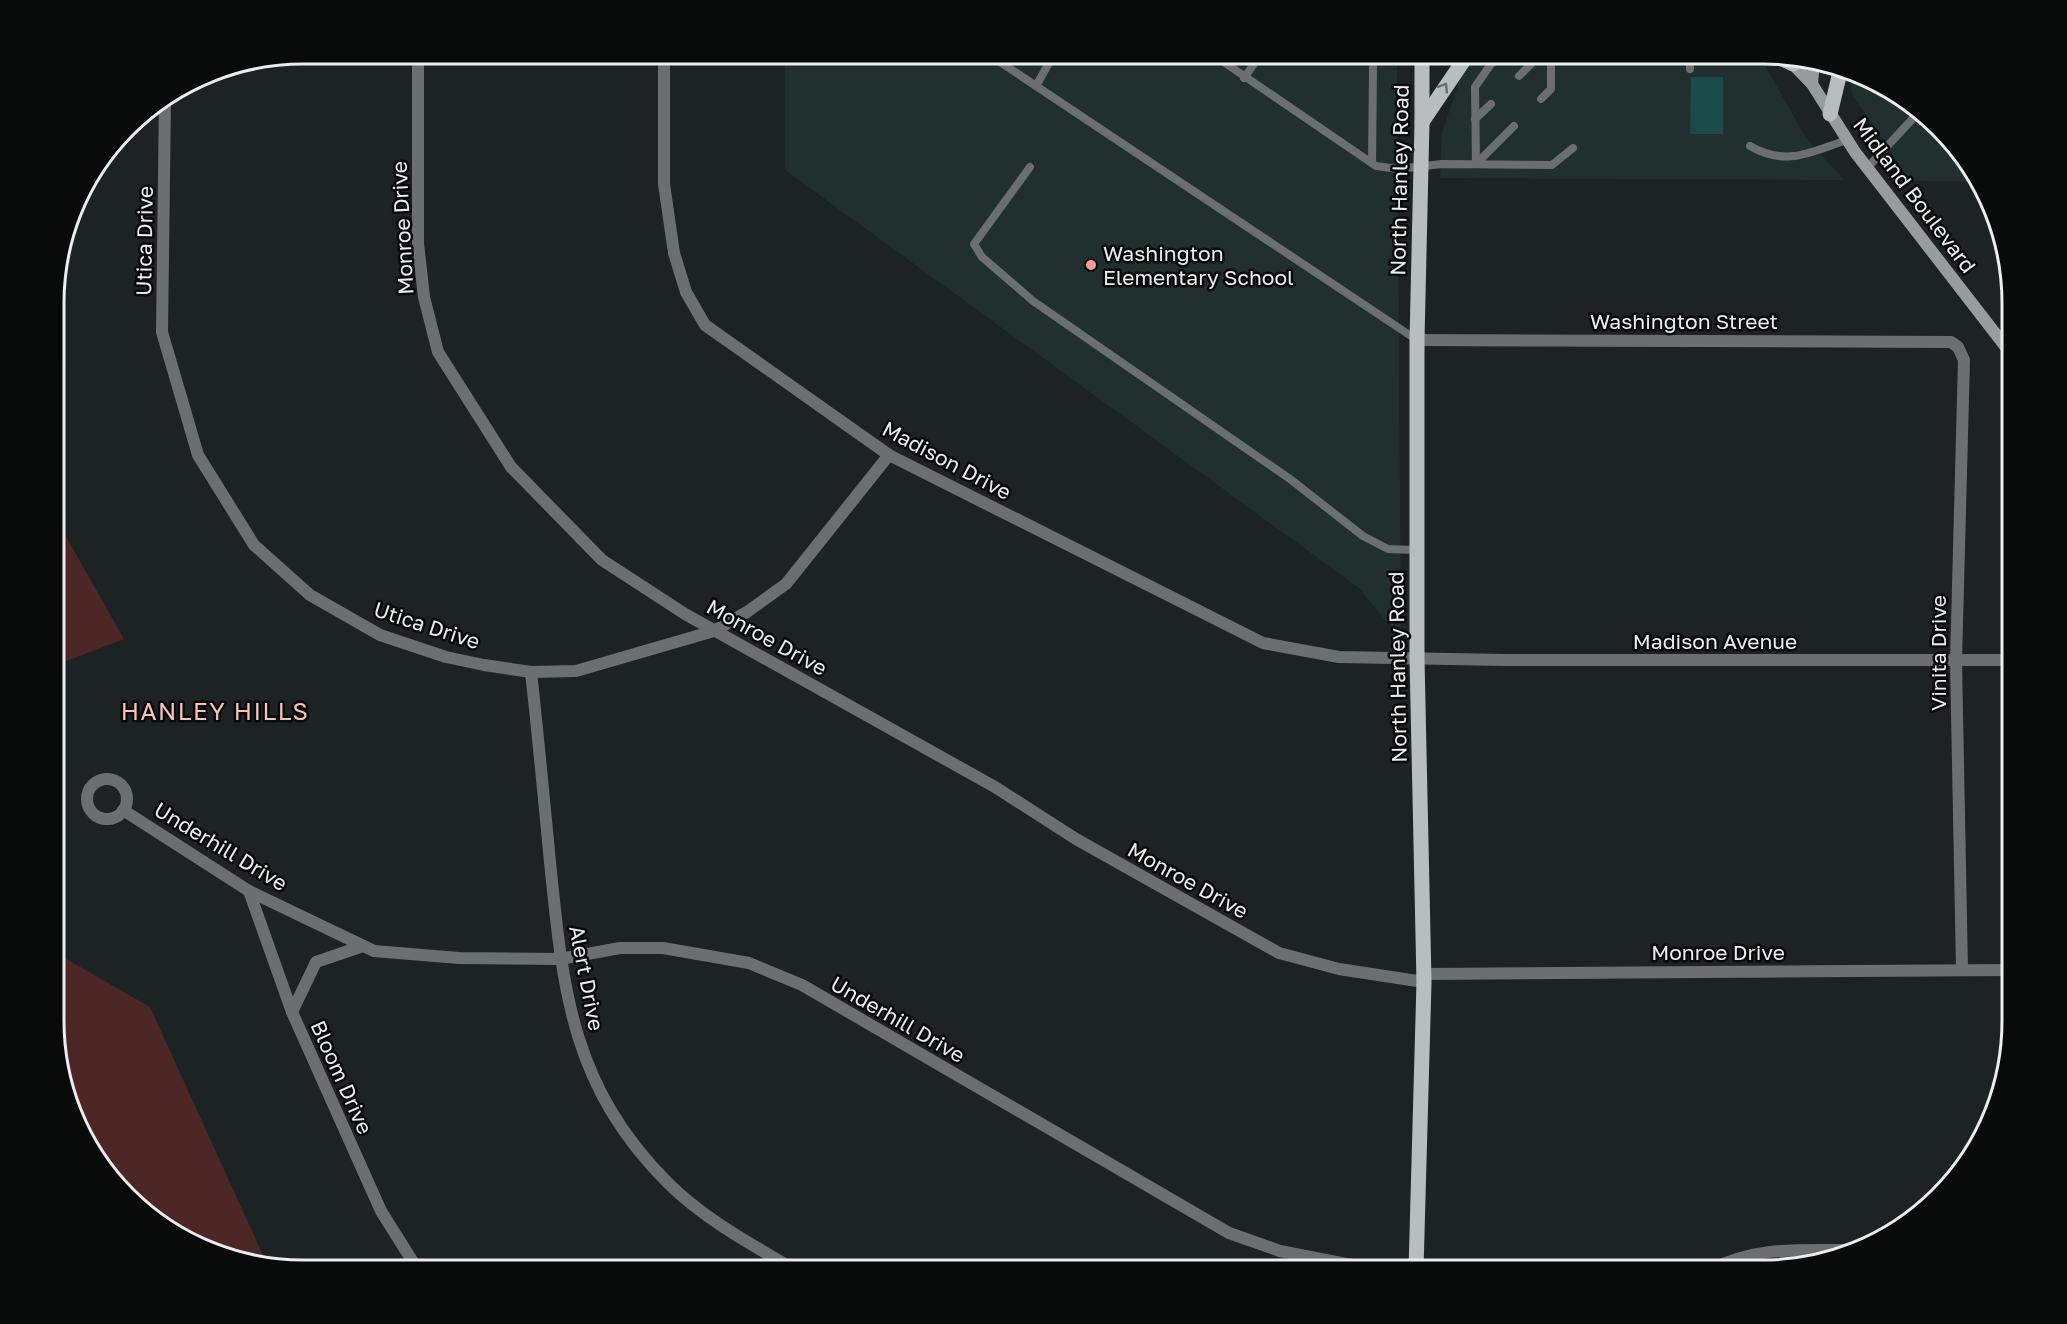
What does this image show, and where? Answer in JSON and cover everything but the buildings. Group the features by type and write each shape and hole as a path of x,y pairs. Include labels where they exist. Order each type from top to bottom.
{"main road":[{"name":"North Hanley Road","path":"1416,1260 1424,978 1416,658 1422,64"},
{"path":"1422,122 1461,64"},
{"name":"Midland Boulevard","path":"1796,67 1812,84 1867,168 2002,341"},
{"path":"1812,84 1813,70"},
{"path":"1830,114 1839,77"}],"street":[{"name":"Monroe Drive","path":"418,64 418,243 424,297 438,352 511,467 602,560 714,631 995,787 1076,839 1279,953 1339,969 1424,978 2002,970"},
{"name":"Madison Drive","path":"664,64 664,184 674,253 686,292 705,325 889,454 1263,643 1339,657 1416,658"},
{"name":"Utica Drive","path":"165,109 162,332 198,454 254,545 310,595 380,635 446,657 531,672 576,671 714,631 747,612 786,584 889,454"},
{"name":"Washington Street","path":"1418,340 1951,342"},
{"name":"Vinita Drive","path":"1951,342 1958,347 1964,360 1956,661 1962,969"},
{"name":"Madison Avenue","path":"1416,658 2002,660"},
{"name":"Alert Drive","path":"531,672 560,959 570,1016 589,1071 611,1112 644,1157 697,1209 779,1260"},
{"name":"Underhill Drive","path":"123,810 249,891 374,951 459,958 560,959 620,948 663,948 717,957 767,970 802,985 1229,1233 1280,1251 1326,1260"},
{"name":"Bloom Drive","path":"249,891 292,1012 381,1211 412,1260"},
{"path":"292,1012 316,962 363,946"},
{"path":"1731,1260 1752,1254 1826,1251"}],"lane":[{"path":"1003,64 1418,340"},
{"path":"1036,86 1048,64"},
{"path":"1225,64 1372,163 1394,169 1442,164 1552,165 1574,148"},
{"path":"1244,78 1254,64"},
{"path":"1476,164 1475,87 1491,64"},
{"path":"1519,76 1531,64"},
{"path":"1541,99 1551,89 1551,64"},
{"path":"1690,64 1690,69"},
{"path":"1372,67 1372,163"},
{"path":"1476,119 1491,104"},
{"path":"1867,168 1914,118"},
{"path":"1476,164 1514,126"},
{"path":"1750,146 1768,156 1798,157 1847,140"},
{"path":"1030,167 974,244 982,257 1033,301 1290,479 1363,537 1388,549 1417,550"}],"shaded area":[{"name":"Washington Elementary School","path":"785,64 1397,64 1401,635 1359,588 785,170"},
{"path":"1469,64 1764,64 1806,138 1844,180 1440,178 1442,132 1463,71"},
{"path":"1850,81 1869,89 1909,114 1943,146 1969,182 1910,181 1852,94"},
{"path":"64,533 124,639 64,662"},
{"path":"64,958 150,1007 263,1256 227,1247 198,1235 158,1210 114,1166 89,1126 77,1097 69,1067 64,1020"}],"place":[{"name":"Washington Elementary School","path":"1091,265"}],"district":[{"name":"HANLEY HILLS","path":"215,710"}]}
